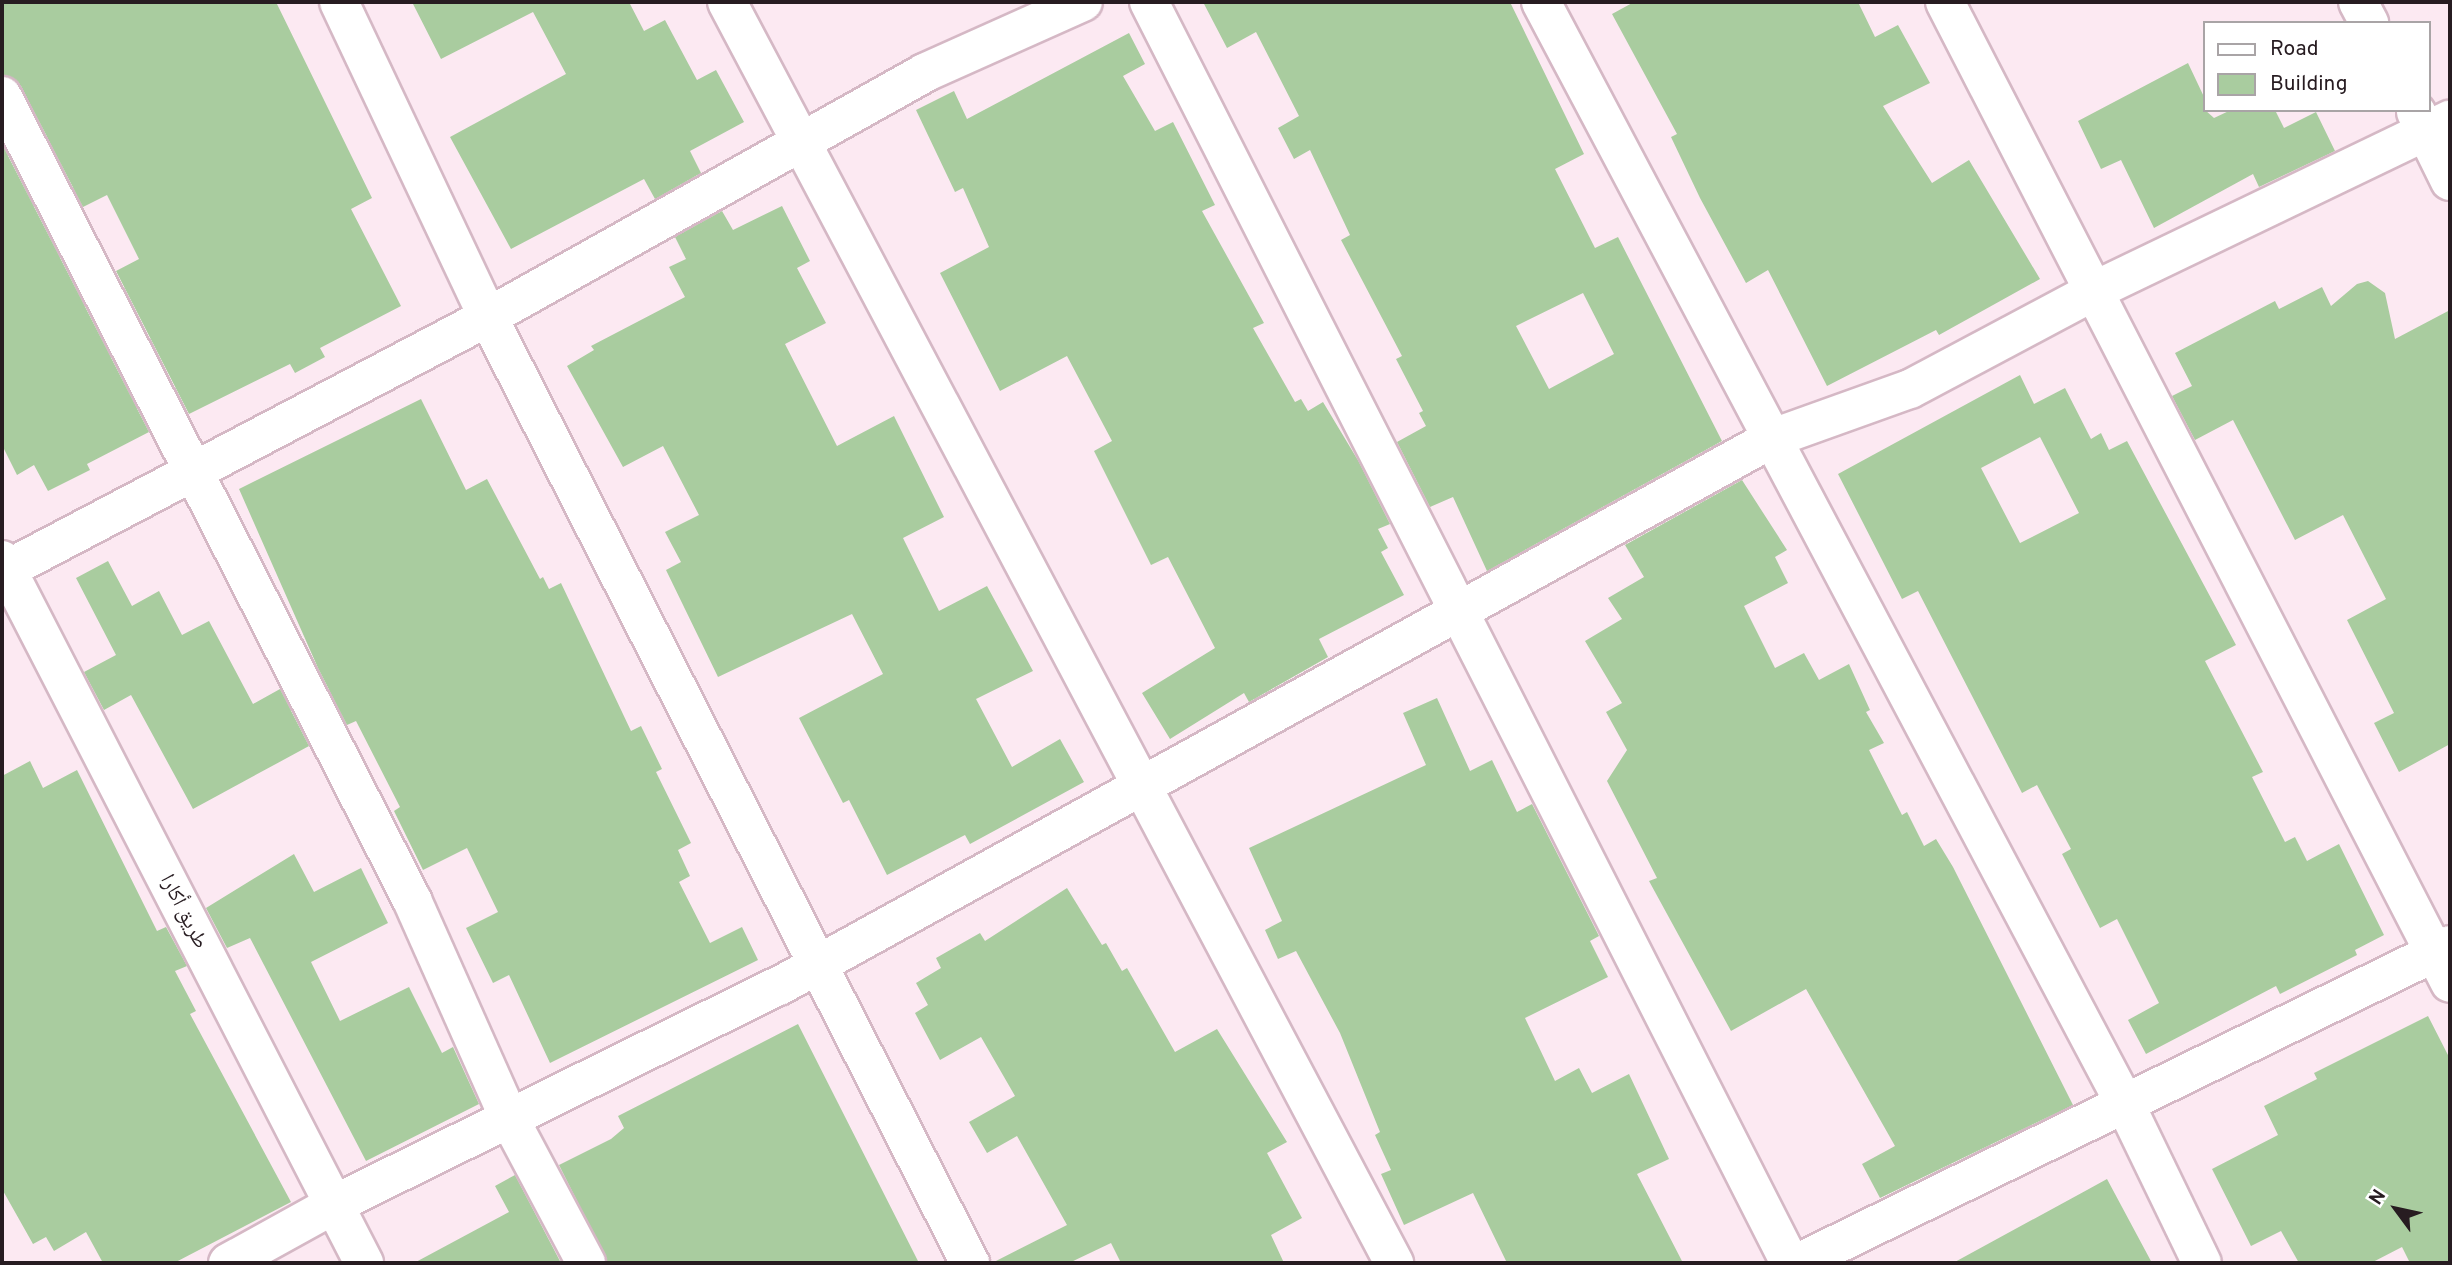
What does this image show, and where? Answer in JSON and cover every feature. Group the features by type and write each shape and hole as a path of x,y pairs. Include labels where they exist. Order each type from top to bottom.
{"street":[{"path":"339,2 488,317 971,1263"},
{"path":"727,2 797,141 1394,1263"},
{"path":"3,567 488,317 797,141 924,73 1083,2"},
{"path":"1149,2 1460,608 1790,1263"},
{"path":"1541,2 2126,1106 2203,1263"},
{"path":"1798,1263 2126,1106 2445,960 1945,2"},
{"path":"2358,2 2368,21"},
{"path":"2,96 412,900 509,1118 586,1263"},
{"path":"229,1263 333,1205 779,986 818,961 1773,438 1910,389 2096,290 2431,121 2450,181"},
{"name":"طريق أكارا","path":"3,567 364,1263"}],"building":[{"path":"2,2 276,2 372,198 351,209 401,306 320,348 325,357 295,373 290,364 189,414 116,271 139,259 107,195 83,207 21,86 2,74"},
{"path":"412,2 629,2 644,31 665,20 697,80 716,70 744,122 690,151 701,173 655,199 644,179 511,249 450,137 566,74 533,12 441,59"},
{"path":"1203,2 1510,2 1584,154 1555,169 1595,248 1618,237 1722,441 1487,571 1453,497 1430,507 1397,442 1426,426 1419,413 1423,411 1396,359 1402,356 1341,240 1350,235 1310,150 1294,159 1278,128 1299,116 1256,32 1227,48","holes":["1583,293 1614,354 1549,389 1516,326"]},
{"path":"1634,2 1858,2 1875,37 1898,25 1930,83 1883,106 1932,183 1969,160 2040,279 1939,335 1936,330 1827,386 1768,270 1746,283 1700,198 1671,137 1677,134 1612,14"},
{"path":"1129,33 1145,64 1123,76 1155,131 1173,122 1215,205 1202,211 1264,323 1253,328 1295,402 1301,399 1308,411 1323,402 1359,462 1390,524 1378,529 1388,548 1381,552 1404,595 1319,639 1328,657 1249,702 1244,693 1170,739 1142,693 1215,648 1168,557 1151,565 1094,451 1112,441 1067,356 1000,391 940,273 989,247 963,188 955,192 916,110 954,91 967,119"},
{"path":"2188,63 2204,97 2204,112 2214,118 2227,112 2276,112 2284,128 2316,112 2335,151 2259,187 2253,174 2154,228 2121,160 2101,169 2078,121"},
{"path":"2,144 149,432 87,464 90,470 48,491 34,465 17,475 2,445"},
{"path":"782,206 810,261 797,268 826,323 785,344 837,446 894,416 944,517 903,538 939,611 987,586 1033,671 976,699 1012,767 1060,739 1084,782 970,844 965,835 887,875 849,800 843,803 799,718 883,674 852,614 718,677 666,570 681,562 665,532 699,515 663,446 623,467 567,366 594,350 591,346 685,297 669,267 686,259 675,237 722,211 733,230"},
{"path":"2368,281 2385,293 2395,339 2450,310 2450,744 2399,772 2374,723 2394,713 2347,620 2386,599 2343,515 2295,540 2233,420 2195,440 2172,396 2192,386 2175,353 2275,301 2279,309 2322,287 2331,306 2357,284"},
{"path":"2020,375 2034,404 2065,388 2091,439 2101,433 2109,450 2127,441 2236,645 2205,661 2263,772 2252,777 2285,842 2295,837 2307,861 2339,844 2384,935 2355,950 2357,955 2280,994 2276,986 2146,1054 2128,1020 2159,1003 2117,919 2100,928 2062,854 2071,849 2037,785 2022,793 1918,591 1902,599 1838,474","holes":["2040,437 2079,513 2020,543 1981,468"]},
{"path":"421,399 466,490 487,479 540,579 543,577 549,589 561,583 631,731 641,726 662,769 656,772 691,843 678,850 690,876 679,882 710,943 742,927 758,960 550,1063 509,975 493,983 466,928 498,912 467,848 423,870 394,811 400,807 356,721 347,725 318,668 239,489"},
{"path":"1742,480 1787,550 1775,557 1788,583 1744,606 1775,668 1804,653 1819,680 1849,664 1870,710 1866,712 1884,743 1869,750 1902,815 1907,812 1924,846 1936,839 1953,867 2073,1105 1880,1198 1862,1164 1895,1146 1806,989 1731,1031 1649,881 1657,878 1607,781 1627,750 1606,712 1622,703 1585,641 1622,619 1608,598 1644,577 1625,545"},
{"path":"108,561 132,606 159,591 182,635 209,621 253,704 280,689 309,746 193,809 131,695 104,710 84,672 116,655 76,578"},
{"path":"1437,698 1470,771 1492,760 1517,812 1532,804 1599,936 1590,941 1608,977 1525,1018 1555,1081 1579,1068 1592,1093 1629,1074 1669,1159 1637,1174 1683,1263 1507,1263 1473,1193 1404,1225 1381,1174 1391,1170 1375,1135 1380,1132 1340,1033 1296,951 1278,959 1265,930 1282,921 1249,848 1426,765 1403,713"},
{"path":"30,761 43,788 77,770 157,931 166,927 187,966 175,971 196,1011 190,1014 291,1202 174,1263 103,1263 86,1232 54,1251 46,1237 33,1244 2,1189 2,776"},
{"path":"294,854 314,892 361,868 388,923 311,962 340,1021 409,987 442,1053 453,1047 479,1104 366,1161 250,938 227,948 206,908"},
{"path":"1067,888 1102,945 1106,943 1122,971 1127,968 1175,1052 1217,1029 1287,1142 1267,1153 1302,1218 1271,1235 1284,1263 1121,1263 1111,1243 1069,1263 992,1263 1067,1225 1017,1136 987,1153 969,1122 1015,1096 981,1037 940,1060 915,1013 928,1005 916,983 941,968 936,958 980,933 985,941"},
{"path":"2428,1016 2450,1059 2450,1263 2410,1263 2402,1247 2371,1263 2299,1263 2281,1231 2251,1246 2212,1169 2278,1135 2264,1106 2317,1079 2314,1073"},
{"path":"798,1024 919,1263 608,1263 559,1165 611,1139 624,1128 618,1116"},
{"path":"515,1175 561,1263 414,1263 509,1212 495,1186"},
{"path":"2107,1179 2152,1263 1953,1263 2087,1190"}]}
